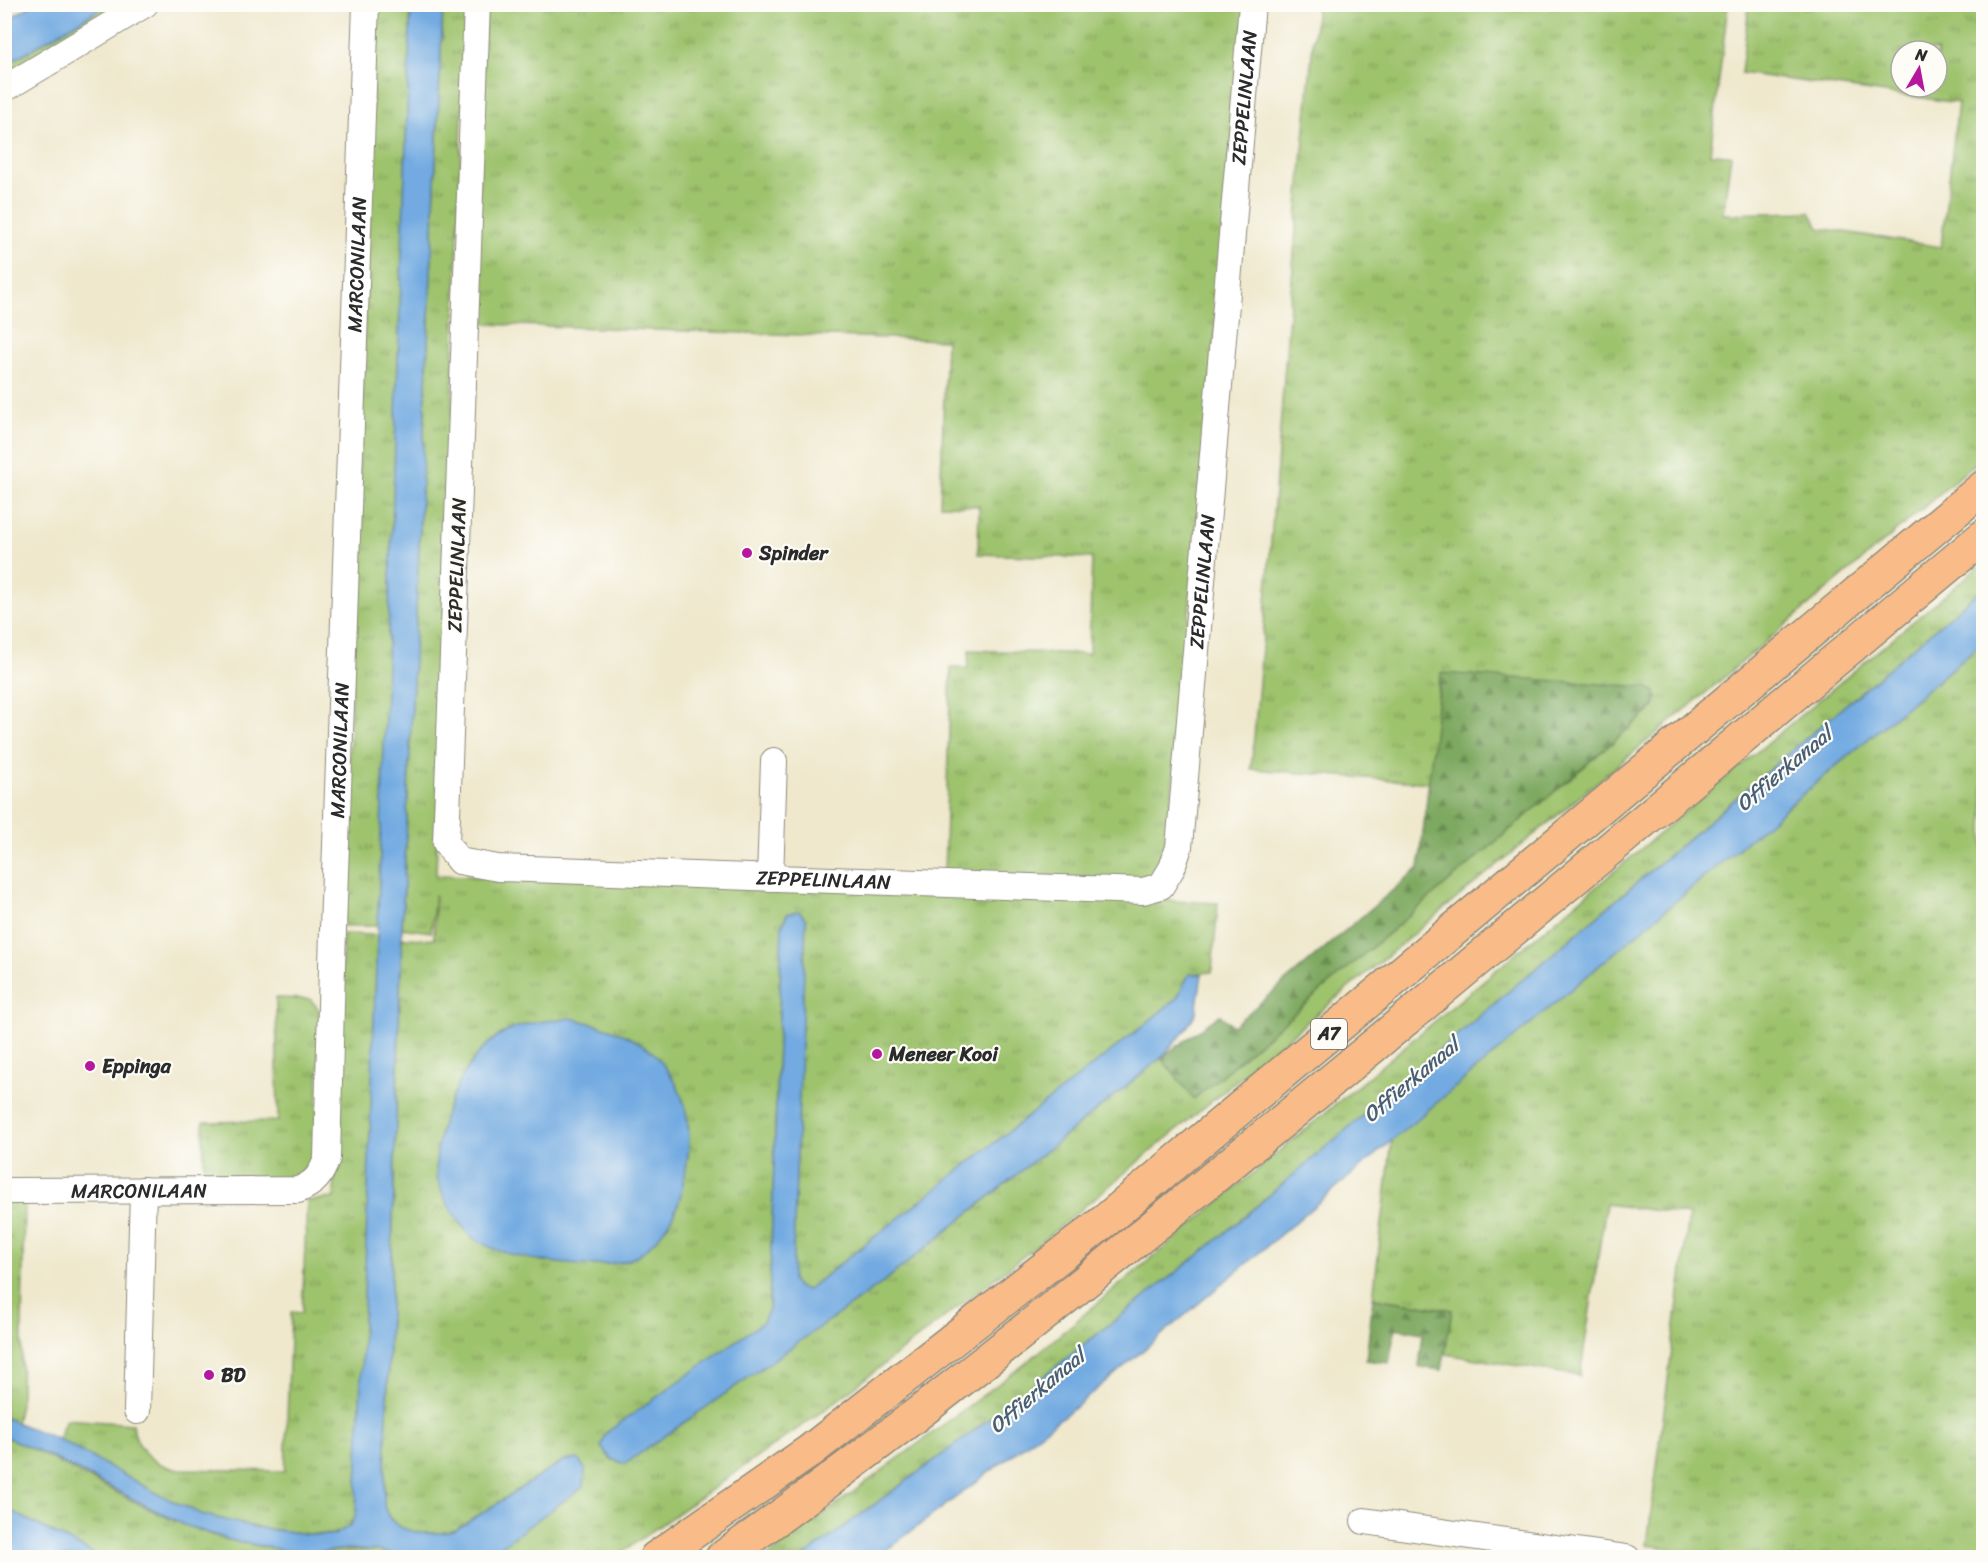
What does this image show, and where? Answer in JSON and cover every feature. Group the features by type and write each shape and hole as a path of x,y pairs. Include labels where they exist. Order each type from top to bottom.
{"highway":[{"name":"A7","path":"656,1557 810,1451 1106,1220 1983,488"},
{"name":"A7","path":"722,1557 804,1500 1035,1324 1363,1055 1983,536"}],"street":[{"path":"4,89 145,4"},
{"name":"MARCONILAAN","path":"4,1191 298,1190 310,1185 322,1174 327,1158 366,4"},
{"name":"ZEPPELINLAAN","path":"477,4 446,843 459,861 498,868 1143,891 1161,886 1172,868 1180,832 1252,4"},
{"path":"770,878 774,761"},
{"path":"137,1412 143,1191"},
{"path":"1364,1521 1627,1557"}],"green space":[{"path":"107,5 129,5 5,78 4,65"},
{"path":"376,5 411,5 378,926 343,926"},
{"path":"443,5 466,5 436,875 810,886 1218,903 1212,972 1189,974 1177,998 807,1290 797,1287 792,1281 787,914 782,926 769,1309 763,1322 625,1464 881,1284 1161,1058 1194,1098 1655,706 1647,687 1439,682 1430,783 1251,769 1317,5 1728,5 1710,154 1731,155 1723,214 1810,212 1819,228 1941,247 1958,103 1929,99 1949,99 1949,39 1889,39 1889,93 1741,73 1749,5 1983,5 1983,457 1727,675 1034,1248 830,1406 615,1557 484,1557 563,1461 454,1531 422,1533 402,1528 388,1515 384,1505 402,938 434,939 435,894 431,932 402,928"},
{"path":"485,5 1246,5 1167,846 1160,866 1149,878 1144,881 944,875 951,667 968,668 969,650 1089,654 1092,558 978,554 979,506 940,505 946,340 483,324 484,312 474,312"},
{"path":"1983,563 1983,588 1206,1249 966,1437 803,1557 765,1558 1026,1363"},
{"path":"1983,642 1984,1232 1979,1262 1984,1263 1983,1557 1734,1558 1647,1545 1689,1215 1606,1204 1580,1376 1445,1354 1452,1310 1373,1298 1392,1140"},
{"path":"1441,673 1647,687 1654,691 1657,698 1655,706 1194,1099 1161,1058 1220,1015 1233,1026 1419,868"},
{"path":"343,934 379,935 356,1514 345,1529 320,1535 246,1525 201,1514 146,1490 58,1439 66,1419 132,1424 137,1441 146,1453 158,1463 174,1469 285,1471 291,1312 302,1313 307,1201 334,1198"},
{"path":"276,998 310,999 321,1012 316,1146 308,1165 295,1178 204,1182 203,1122 278,1121"},
{"path":"4,1199 24,1199 21,1400 16,1423 4,1418"},
{"path":"1373,1298 1452,1310 1442,1370 1419,1367 1423,1333 1395,1328 1389,1363 1366,1360"},
{"path":"5,1436 171,1519 229,1540 286,1550 320,1552 361,1550 401,1557 100,1557 5,1508"}],"water":[{"path":"32,5 107,5 5,65 5,21"},
{"path":"411,5 443,5 402,928 384,1505 388,1515 402,1528 422,1533 454,1531 563,1461 578,1459 585,1469 584,1486 486,1557 401,1557 387,1552 349,1549 323,1552 282,1550 230,1540 184,1525 51,1457 4,1436 5,1418 58,1439 162,1496 201,1514 254,1527 315,1535 334,1535 351,1525 356,1514"},
{"name":"Offierkanaal","path":"1983,588 1983,642 1082,1402 877,1557 803,1557 966,1437 1206,1249"},
{"path":"799,911 806,919 792,1281 797,1287 807,1290 1177,998 1189,974 1202,974 1196,1013 1184,1032 1161,1058 881,1284 625,1464 611,1459 601,1447 606,1433 763,1322 769,1309 782,926 787,914"},
{"path":"570,1018 622,1034 652,1052 674,1080 685,1108 689,1138 688,1153 677,1206 654,1242 642,1253 620,1262 600,1265 549,1262 500,1251 482,1243 469,1234 452,1211 442,1194 437,1175 437,1149 441,1130 454,1093 474,1059 500,1035 517,1027"},
{"path":"5,1508 100,1557 5,1557"}],"place":[{"name":"Spinder","path":"747,553"},
{"name":"Meneer Kooi","path":"877,1054"},
{"name":"Eppinga","path":"90,1066"},
{"name":"BD","path":"209,1375"}]}
